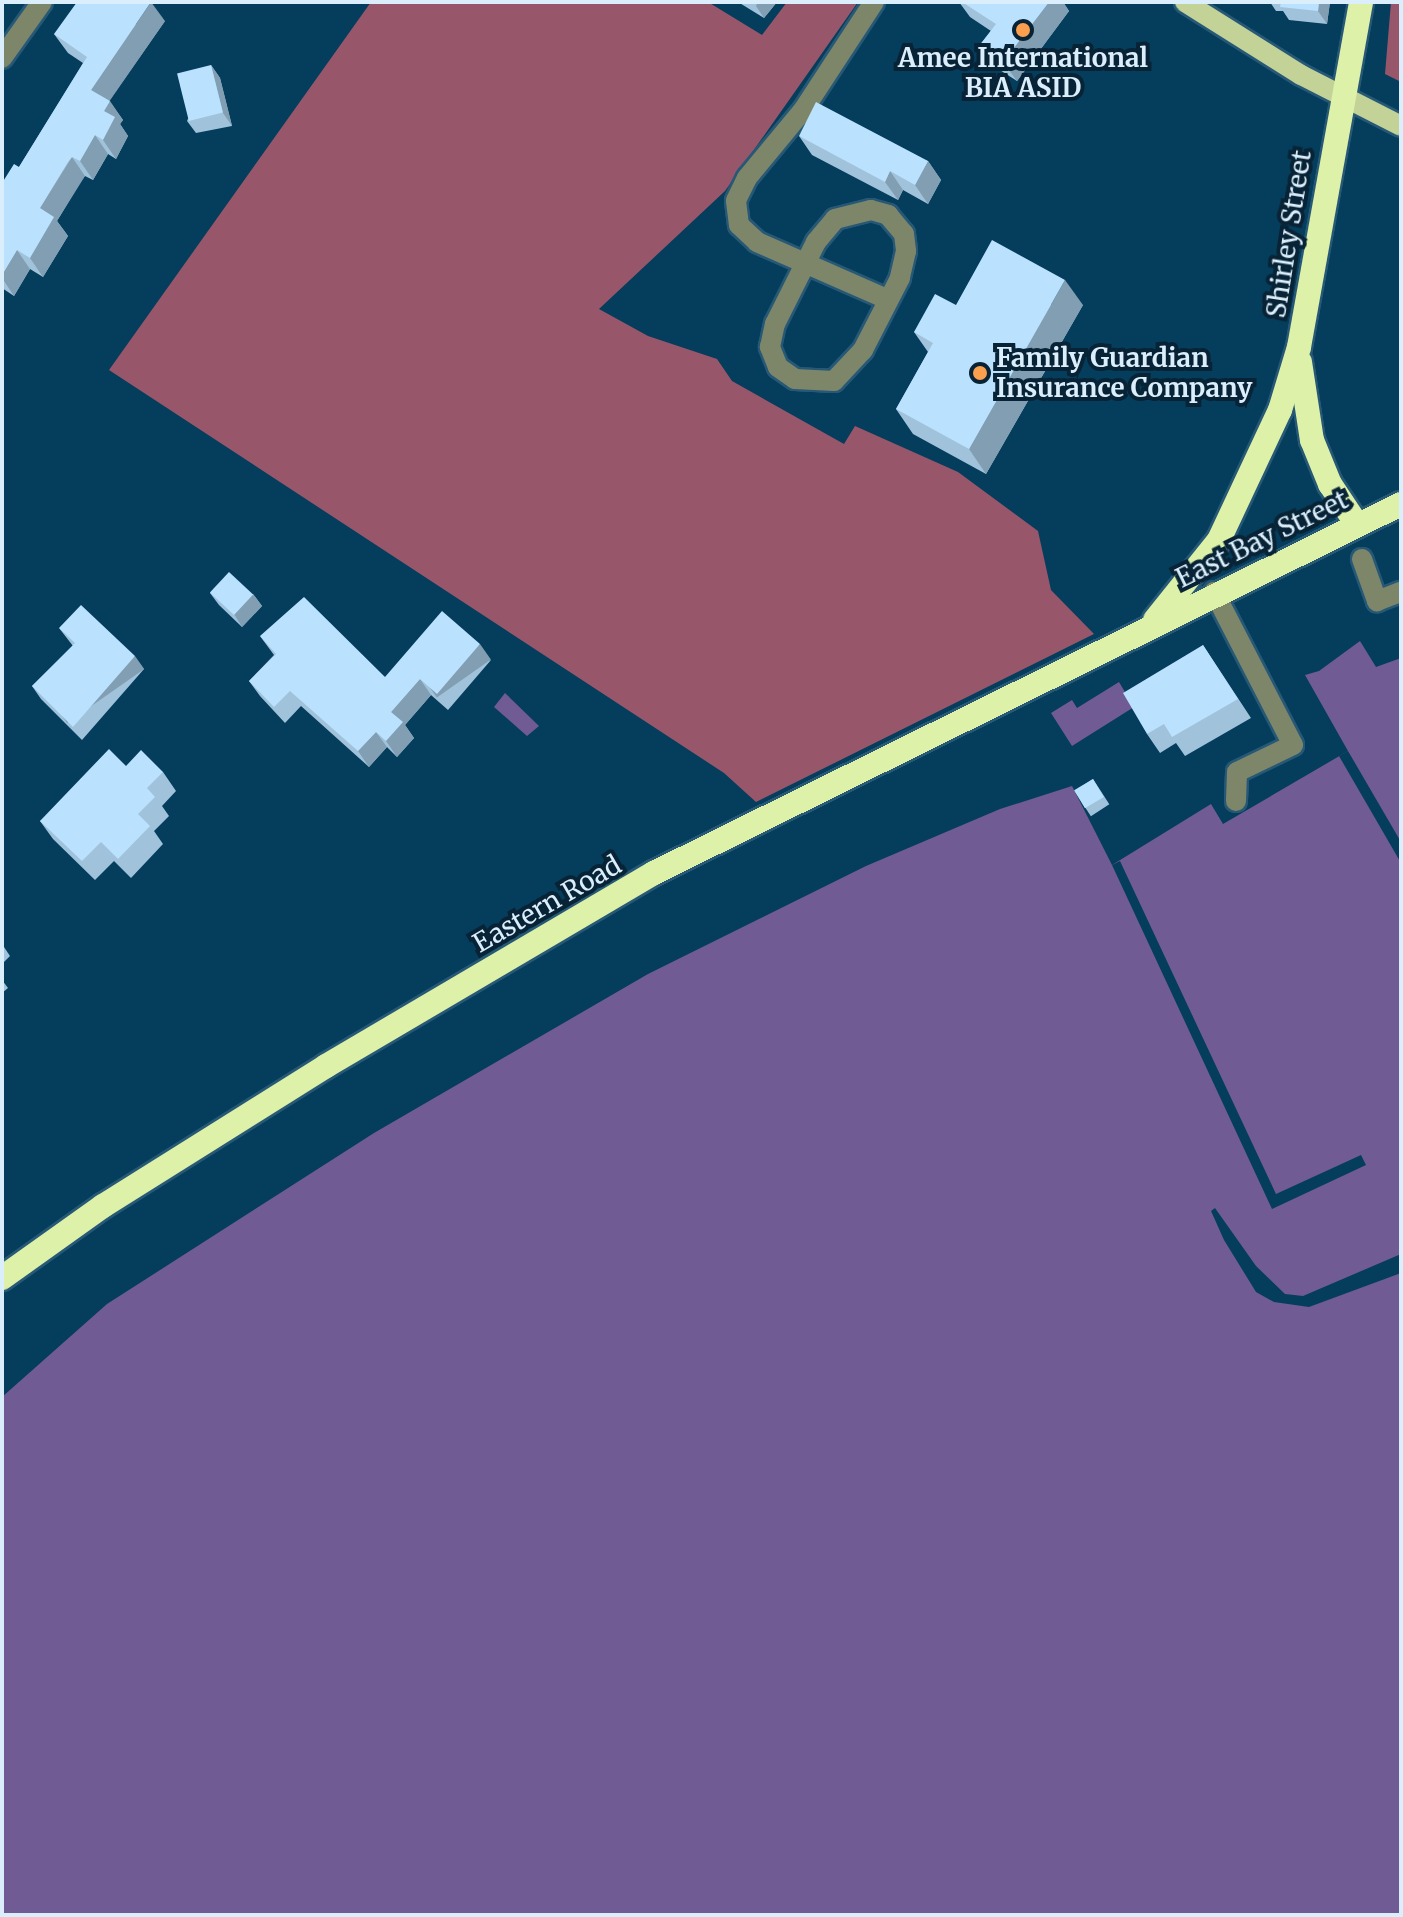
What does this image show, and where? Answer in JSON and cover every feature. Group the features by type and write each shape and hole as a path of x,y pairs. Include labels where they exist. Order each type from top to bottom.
{"highway":[{"name":"Shirley Street","path":"1149,628 1219,540 1254,472 1299,347 1341,97 1361,2"},
{"path":"1299,347 1301,394 1312,440 1330,484 1356,523"},
{"name":"East Bay Street","path":"1149,628 1214,592 1401,504"},
{"name":"Eastern Road","path":"2,1278 103,1206 326,1066 654,873 1149,628"}],"main road":[{"path":"1185,2 1341,97 1401,126"}],"street":[{"path":"2,58 42,2"},
{"path":"874,2 804,109 747,178 736,201 739,225 757,242 887,299"},
{"path":"871,210 888,215 904,234 906,251 900,278 887,299 863,350 834,381 795,379 778,367 770,347 775,324 805,263 835,219 871,210"},
{"path":"1362,559 1377,601 1401,592"},
{"path":"1214,592 1293,745 1237,772 1236,801"}],"shaded area":[{"path":"371,2 708,2 762,35 787,2 858,2 725,191 599,309 648,336 717,359 732,381 844,444 855,426 958,472 1038,531 1051,590 1094,634 756,802 724,773 109,370"},
{"path":"1391,2 1401,2 1401,82 1385,74"},
{"path":"1360,641 1376,667 1401,658 1401,1915 2,1915 2,1397 107,1304 374,1133 648,974 866,866 1000,809 1072,786 1112,865 1211,804 1223,824 1348,751 1305,675 1319,671"},
{"path":"1119,682 1134,707 1072,746 1051,713 1072,700 1077,708"},
{"path":"505,693 539,726 527,736 494,707"}],"pier":[{"path":"1348,751 1401,842 1401,863 1339,756"},
{"path":"1120,861 1276,1194 1361,1155 1366,1165 1272,1209 1112,865"},
{"path":"1215,1208 1256,1266 1285,1294 1303,1296 1401,1254 1401,1273 1309,1307 1274,1302 1256,1292 1224,1240 1211,1211"}],"building":[{"path":"77,2 151,2 91,90 110,101 104,111 115,117 103,140 95,135 80,161 72,157 68,162 40,208 54,217 30,258 17,250 2,275 2,183 14,164 19,167 87,57 54,34"},
{"path":"962,2 1049,2 1003,62 979,46 996,24"},
{"path":"1281,2 1319,2 1318,11 1280,7"},
{"path":"211,65 223,113 189,121 177,73"},
{"path":"816,102 928,161 915,185 890,171 885,182 799,136"},
{"name":"Family Guardian Insurance Company","path":"992,240 1065,280 969,449 896,409 933,343 914,332 935,294 956,305"},
{"path":"229,572 253,595 234,615 210,592"},
{"path":"304,597 385,677 442,611 480,644 437,694 420,679 391,712 403,722 386,741 376,732 358,751 290,691 274,707 249,681 276,654 260,636"},
{"path":"81,605 135,656 73,727 32,686 75,643 59,628"},
{"path":"1203,645 1238,699 1172,737 1164,724 1147,734 1123,693"},
{"path":"109,749 126,766 141,750 163,772 147,788 155,797 138,814 150,826 118,859 101,842 82,861 40,821"},
{"path":"1093,779 1104,797 1085,808 1074,790"}],"place":[{"name":"Amee International BIA ASID","path":"1023,30"},
{"name":"Family Guardian Insurance Company","path":"980,373"}]}
